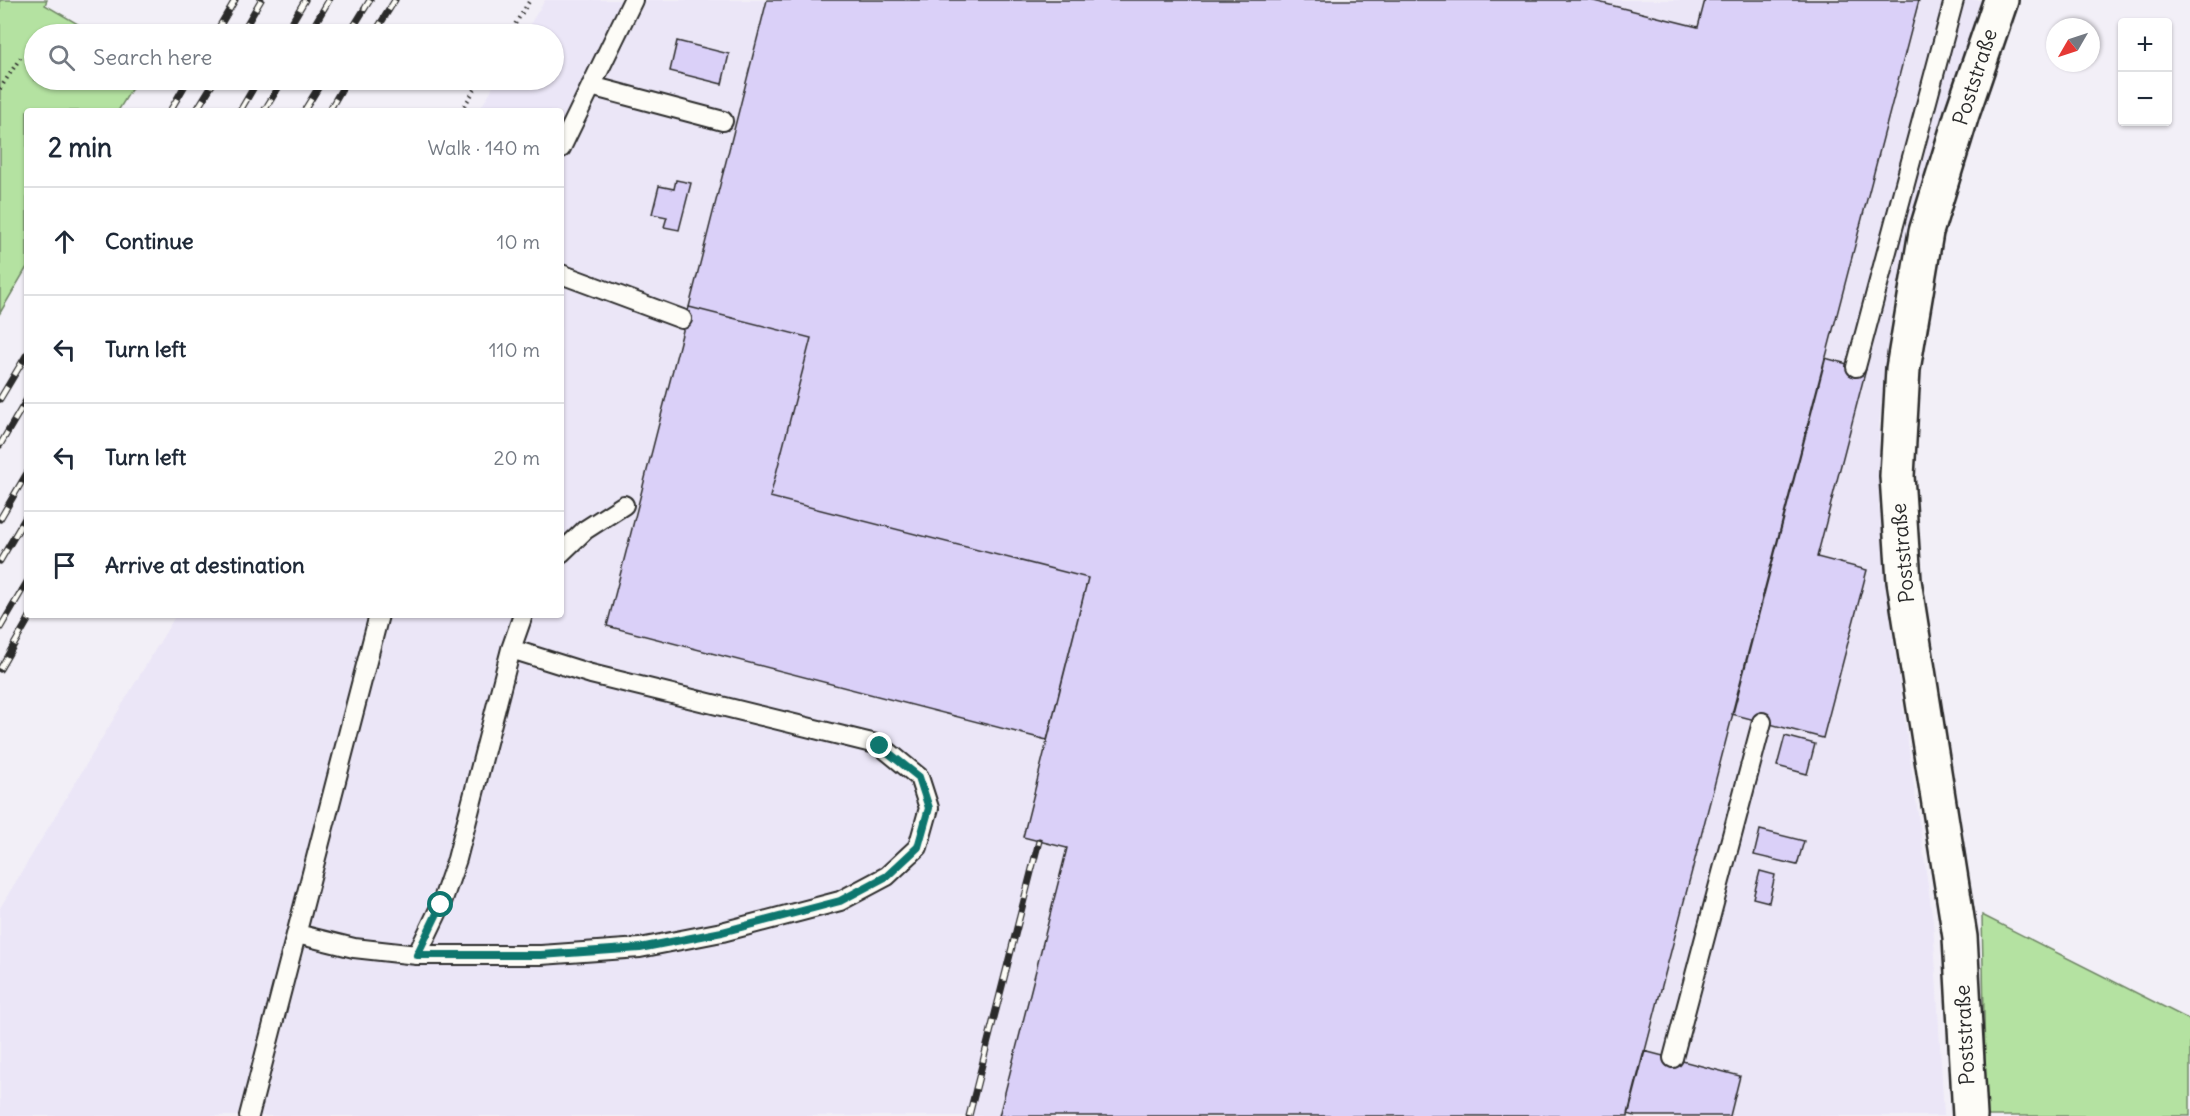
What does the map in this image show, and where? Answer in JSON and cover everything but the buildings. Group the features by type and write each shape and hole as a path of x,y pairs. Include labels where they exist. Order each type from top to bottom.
{"street":[{"name":"Poststraße","path":"1970,1116 1960,936 1904,581 1897,476 1903,369 1926,232 1962,114 2001,0"}],"lane":[{"path":"564,142 633,0"},
{"path":"1857,367 1954,0"},
{"path":"591,86 723,121"},
{"path":"564,275 682,319"},
{"path":"564,550 585,530 624,504"},
{"path":"249,1116 378,618"},
{"path":"417,955 441,905 457,859 521,618"},
{"path":"297,934 354,948 417,955 541,955 640,948 722,932 840,901 887,876 918,847 929,808 919,777 880,746 591,674 511,649"},
{"path":"1673,1058 1762,722"}],"path":[{"path":"515,24 530,0"},
{"path":"0,89 22,55"},
{"path":"463,108 475,90"}],"shaded area":[{"path":"545,0 1981,0 1917,195 1892,311 1879,426 1879,503 1893,636 1933,921 1944,1116 0,1116 0,908 174,618 564,618 564,108 481,108 491,90 564,90 564,24 530,24"}],"green space":[{"path":"0,0 47,0 45,5 78,24 24,24 24,90 131,90 120,108 24,108 24,272 0,313"},
{"path":"1982,915 2190,1020 2190,1116 1986,1116"}],"railway":[{"path":"221,24 235,0"},
{"path":"247,24 261,0"},
{"path":"291,24 305,0"},
{"path":"315,24 329,0"},
{"path":"355,24 370,0"},
{"path":"380,24 395,0"},
{"path":"172,108 182,90"},
{"path":"198,108 209,90"},
{"path":"242,108 252,90"},
{"path":"266,108 277,90"},
{"path":"306,108 317,90"},
{"path":"331,108 341,90"},
{"path":"0,399 24,359"},
{"path":"0,445 24,404"},
{"path":"0,519 24,478"},
{"path":"0,561 24,520"},
{"path":"0,628 24,587"},
{"path":"0,669 29,618"},
{"path":"969,1116 1039,841"}],"route":[{"path":"441,905 417,955 541,955 640,948 722,932 840,901 887,876 918,847 929,808 919,777 880,746"}]}
